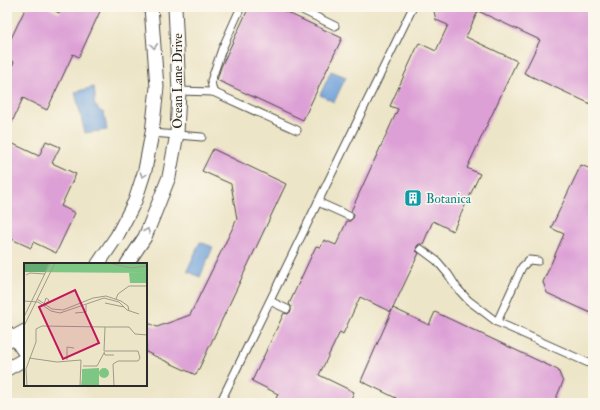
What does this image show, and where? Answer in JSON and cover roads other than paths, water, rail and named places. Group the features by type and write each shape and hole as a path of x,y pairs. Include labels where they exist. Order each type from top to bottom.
{"street":[{"name":"Ocean Lane Drive","path":"99,263 117,236 135,201 145,170 152,133 157,87 151,7"},
{"name":"Ocean Lane Drive","path":"128,263 145,237 169,177 177,134 179,91 175,7"},
{"path":"13,334 24,351"},
{"path":"7,369 24,360"}],"lane":[{"path":"214,92 210,82 222,49 241,7"},
{"path":"296,7 335,26"},
{"path":"220,403 414,7"},
{"path":"179,91 214,92 297,130"},
{"path":"152,133 202,137"},
{"path":"318,202 349,216"},
{"path":"421,249 437,261 468,300 497,322 593,365"},
{"path":"497,322 522,267 529,260 538,262"},
{"path":"270,301 286,309"}],"water":[{"path":"331,71 346,77 334,102 320,95"},
{"path":"94,87 94,104 104,113 107,130 85,133 75,92"},
{"path":"200,242 213,247 200,277 187,271"}],"place":[{"name":"Botanica","path":"413,198"}]}
